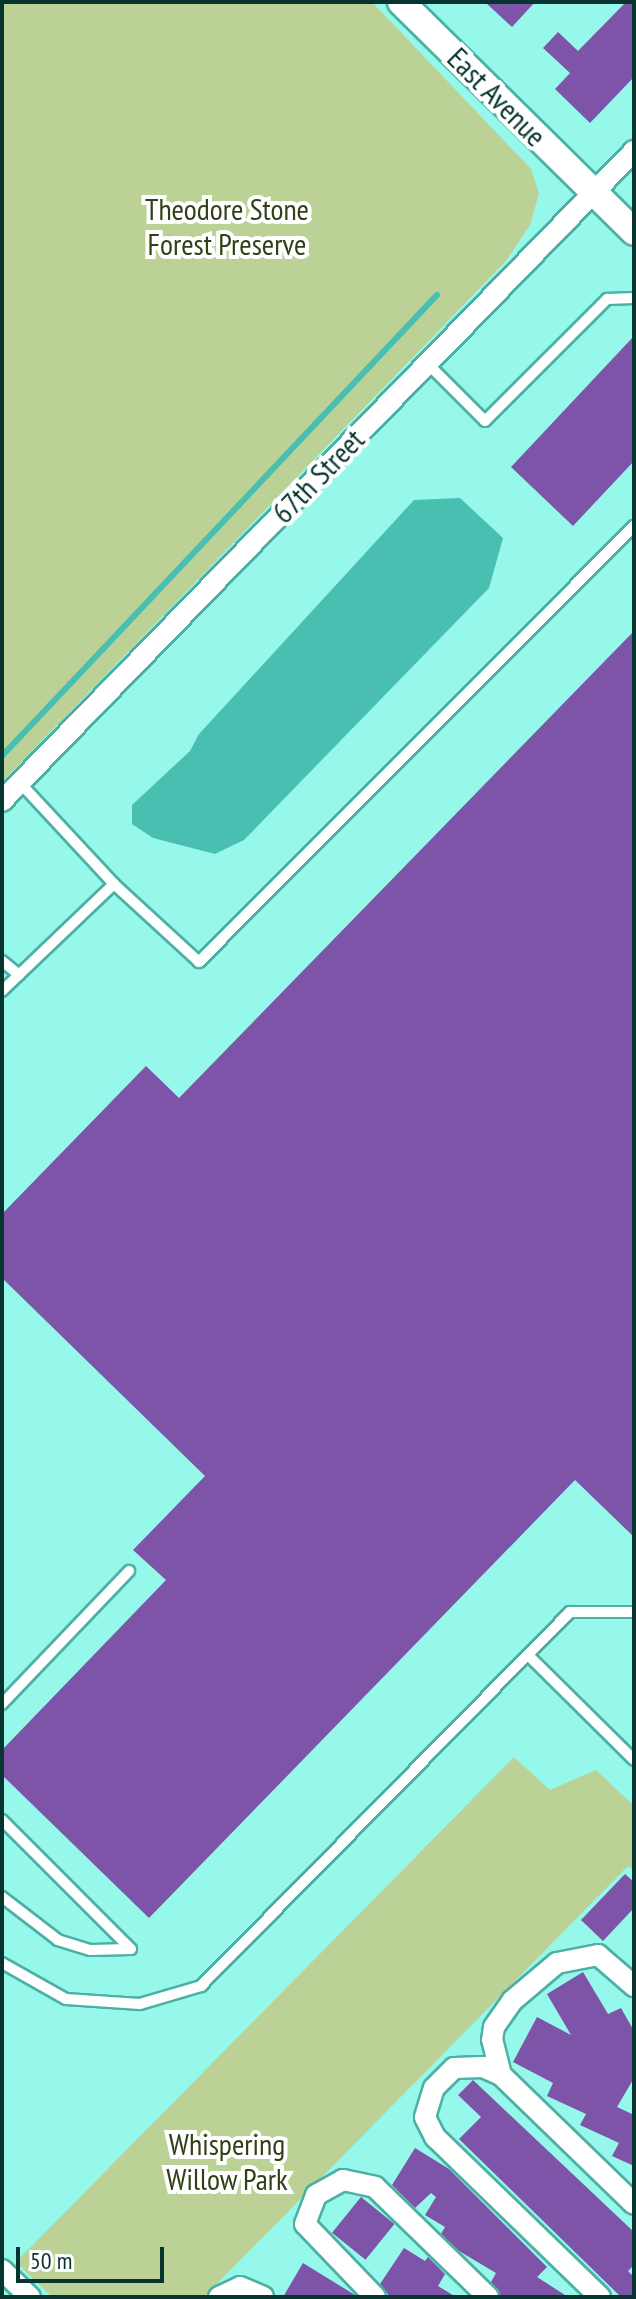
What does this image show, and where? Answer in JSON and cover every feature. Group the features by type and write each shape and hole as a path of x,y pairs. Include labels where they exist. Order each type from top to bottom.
{"street":[{"name":"East Avenue","path":"401,2 634,232"},
{"name":"67th Street","path":"2,801 634,151"},
{"path":"501,2075 492,2040 494,2027 512,2001 557,1963 598,1955 634,1986"},
{"path":"600,2297 429,2127 425,2117 434,2088 454,2068 483,2067 501,2075 634,2204"},
{"path":"375,2297 305,2224 316,2195 343,2180 375,2187 488,2297"},
{"path":"2,2270 30,2297"},
{"path":"219,2297 240,2287 263,2297"}],"lane":[{"path":"427,363 485,421 607,299 634,298"},
{"path":"20,783 114,884 199,962 634,526"},
{"path":"2,991 114,884"},
{"path":"2,961 19,975"},
{"path":"2,1704 129,1571"},
{"path":"2,1963 66,1999 140,2004 201,1986 570,1612 634,1612"},
{"path":"528,1655 634,1760"},
{"path":"2,1820 131,1949 90,1950 58,1940 2,1897"}],"green space":[{"name":"Theodore Stone Forest Preserve","path":"2,2 372,2 531,169 539,193 530,225 506,261 2,782"},
{"name":"Whispering Willow Park","path":"514,1757 550,1790 596,1770 634,1806 634,1870 628,1866 204,2297 52,2297 16,2262"}],"water":[{"path":"460,498 503,538 489,588 244,840 215,854 153,838 132,824 132,805 190,751 199,734 414,500"}],"building":[{"path":"485,2 535,2 512,27"},
{"path":"626,2 634,2 634,77 590,123 555,89 570,73 543,48 558,32 578,51"},
{"path":"634,336 634,461 573,526 511,467"},
{"path":"634,631 634,1537 575,1480 149,1918 2,1775 2,1750 166,1580 133,1550 205,1476 2,1278 2,1214 146,1066 179,1098"},
{"path":"625,1874 634,1882 634,1908 603,1941 581,1920"},
{"path":"583,1972 608,2014 621,2008 634,2031 634,2078 617,2107 632,2114 634,2110 634,2166 612,2156 619,2143 580,2125 586,2114 547,2096 553,2083 513,2062 537,2017 571,2035 547,1994"},
{"path":"473,2080 634,2232 634,2265 628,2271 634,2277 634,2297 621,2297 459,2139 481,2117 458,2095"},
{"path":"415,2148 449,2169 547,2267 537,2277 568,2297 501,2297 491,2282 496,2273 459,2251 441,2234 445,2227 425,2215 436,2197 431,2193 415,2208 392,2185"},
{"path":"361,2197 394,2224 365,2260 332,2233"},
{"path":"404,2248 425,2261 428,2257 445,2274 438,2286 456,2297 390,2297 380,2284"},
{"path":"303,2263 355,2295 357,2297 283,2297"}],"waterway":[{"path":"2,756 437,295"}]}
